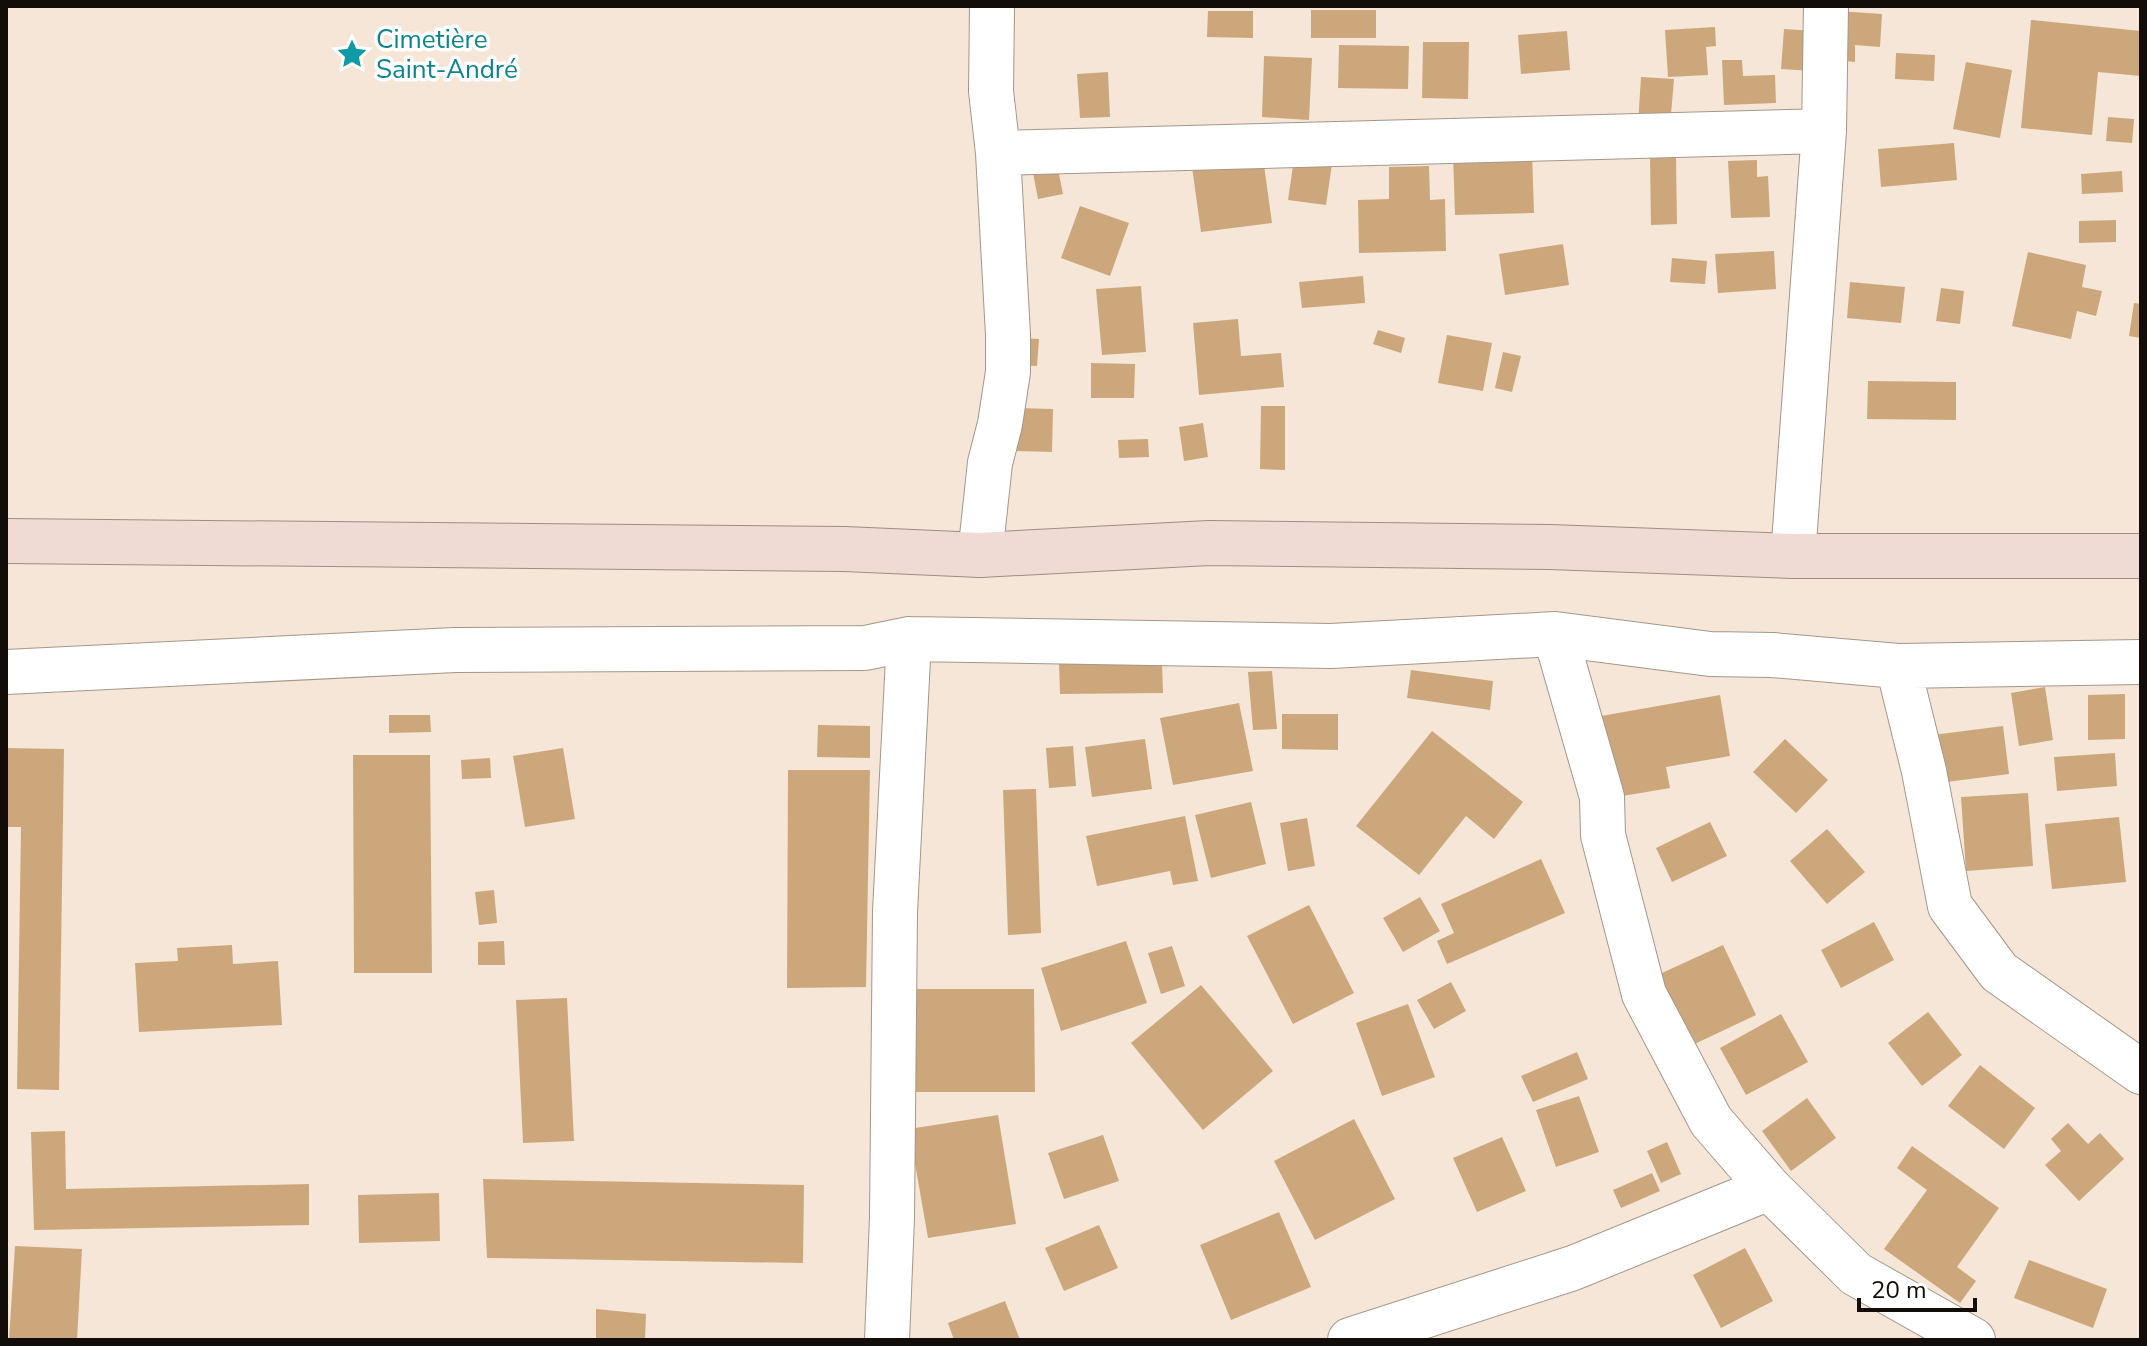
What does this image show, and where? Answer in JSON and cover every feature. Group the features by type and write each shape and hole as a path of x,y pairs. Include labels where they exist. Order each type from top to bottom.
{"highway":[{"path":"6,541 845,549 980,555 1209,543 1550,547 1793,556 2141,556"}],"street":[{"path":"980,555 990,463 1008,372 998,153 991,91 992,6"},
{"path":"1793,556 1824,131 1826,6"},
{"path":"998,153 1824,131"},
{"path":"1555,634 1602,797 1603,835 1644,994 1711,1121 1769,1188 1856,1274 1973,1340"},
{"path":"6,672 455,650 865,648 909,639 1331,646 1555,634 1710,654 1772,655 1898,666 2141,662"},
{"path":"887,1340 892,1218 895,912 909,639"},
{"path":"1898,666 1924,771 1950,906 1999,972 2141,1072"},
{"path":"1350,1340 1573,1268 1769,1188"}],"building":[{"path":"1311,10 1376,10 1376,38 1311,38"},
{"path":"1208,11 1253,11 1253,38 1207,37"},
{"path":"1837,11 1882,14 1880,47 1855,45 1855,62 1834,60"},
{"path":"2031,20 2141,31 2141,76 2098,72 2092,135 2021,128"},
{"path":"1715,27 1716,46 1706,47 1708,75 1668,77 1665,30"},
{"path":"1784,29 1815,31 1813,71 1781,69"},
{"path":"1567,31 1570,70 1521,74 1518,35"},
{"path":"1423,42 1469,42 1468,99 1422,98"},
{"path":"1339,45 1409,46 1408,89 1338,88"},
{"path":"1896,53 1935,55 1934,81 1895,79"},
{"path":"1264,56 1312,58 1309,120 1262,117"},
{"path":"1722,60 1742,60 1743,76 1775,75 1776,103 1724,105"},
{"path":"1966,62 2012,70 2000,138 1953,129"},
{"path":"1108,72 1110,117 1080,118 1077,74"},
{"path":"1641,77 1674,79 1670,126 1638,124"},
{"path":"2108,117 2134,119 2132,143 2106,141"},
{"path":"1954,143 1957,180 1881,187 1878,149"},
{"path":"1532,152 1534,213 1455,215 1453,154"},
{"path":"1263,158 1272,223 1201,232 1192,167"},
{"path":"1650,158 1676,158 1677,224 1651,225"},
{"path":"1294,159 1332,164 1326,205 1288,200"},
{"path":"1757,160 1757,177 1768,176 1770,217 1731,218 1728,161"},
{"path":"1429,166 1430,200 1445,199 1446,251 1359,253 1358,200 1389,199 1389,167"},
{"path":"1058,169 1063,194 1038,199 1033,173"},
{"path":"2122,171 2123,192 2082,194 2081,174"},
{"path":"1080,206 1129,223 1110,276 1061,258"},
{"path":"2116,220 2116,242 2079,243 2079,221"},
{"path":"1563,244 1569,285 1505,295 1499,254"},
{"path":"1774,251 1776,289 1718,293 1715,254"},
{"path":"2028,252 2086,265 2082,287 2102,291 2096,316 2077,311 2071,339 2012,326"},
{"path":"1672,258 1707,261 1705,284 1670,282"},
{"path":"1363,276 1365,303 1302,308 1299,282"},
{"path":"1850,282 1905,287 1901,323 1847,318"},
{"path":"1141,286 1146,352 1102,355 1096,289"},
{"path":"1941,288 1964,291 1960,324 1936,321"},
{"path":"2134,303 2141,304 2141,338 2129,336"},
{"path":"1238,319 1241,356 1281,353 1284,387 1199,395 1193,323"},
{"path":"1378,330 1405,338 1401,353 1373,344"},
{"path":"1447,335 1492,343 1483,391 1438,383"},
{"path":"1019,338 1039,339 1037,366 1017,365"},
{"path":"1503,352 1521,356 1512,392 1495,388"},
{"path":"1091,363 1135,364 1134,398 1091,398"},
{"path":"1868,381 1956,382 1956,420 1867,419"},
{"path":"1261,406 1285,406 1285,470 1260,469"},
{"path":"1017,408 1053,409 1052,452 1016,451"},
{"path":"1203,423 1208,457 1184,461 1179,427"},
{"path":"1148,439 1149,457 1119,458 1118,440"},
{"path":"1162,662 1163,693 1060,694 1059,664"},
{"path":"1411,670 1493,681 1490,710 1407,698"},
{"path":"1272,671 1277,729 1253,730 1248,672"},
{"path":"2045,687 2053,740 2019,746 2011,693"},
{"path":"2125,694 2125,739 2088,740 2088,695"},
{"path":"1720,695 1730,756 1666,767 1670,788 1605,799 1590,718"},
{"path":"1239,703 1253,771 1173,785 1160,718"},
{"path":"1282,714 1338,714 1338,750 1282,749"},
{"path":"389,715 430,715 431,732 389,733"},
{"path":"818,725 870,726 870,758 817,757"},
{"path":"2003,726 2009,774 1939,783 1933,735"},
{"path":"1432,731 1523,802 1494,839 1466,816 1419,875 1356,826"},
{"path":"1145,739 1152,789 1092,797 1085,747"},
{"path":"1785,739 1828,780 1796,813 1753,772"},
{"path":"1073,746 1076,786 1049,788 1046,748"},
{"path":"6,748 64,749 59,1090 17,1089 21,827 6,827"},
{"path":"563,748 575,819 525,827 513,756"},
{"path":"2115,753 2117,786 2057,791 2054,757"},
{"path":"353,755 430,755 432,973 354,973"},
{"path":"490,758 491,778 462,779 461,760"},
{"path":"788,770 870,770 866,987 787,988"},
{"path":"1036,789 1041,933 1008,935 1003,790"},
{"path":"2028,793 2033,866 1966,871 1961,797"},
{"path":"1251,802 1266,864 1211,878 1195,815"},
{"path":"1185,816 1198,881 1173,885 1170,871 1097,886 1086,836"},
{"path":"2119,817 2126,882 2052,889 2045,824"},
{"path":"1307,818 1315,866 1288,871 1280,823"},
{"path":"1710,822 1727,856 1672,882 1656,848"},
{"path":"1827,829 1865,872 1827,904 1790,861"},
{"path":"1541,859 1565,913 1447,964 1437,941 1454,933 1441,904"},
{"path":"494,890 497,923 479,925 475,892"},
{"path":"1420,897 1440,931 1403,952 1383,918"},
{"path":"1309,905 1354,993 1293,1024 1247,936"},
{"path":"1874,922 1894,960 1841,988 1821,950"},
{"path":"504,941 505,965 478,965 478,942"},
{"path":"1126,941 1147,1003 1061,1031 1041,968"},
{"path":"232,945 233,964 278,961 282,1025 139,1032 135,963 178,961 177,948"},
{"path":"1723,945 1756,1015 1684,1049 1651,978"},
{"path":"1172,946 1185,986 1161,994 1148,953"},
{"path":"1451,982 1466,1011 1434,1029 1417,1000"},
{"path":"1201,985 1273,1071 1203,1130 1131,1043"},
{"path":"909,989 1034,989 1035,1092 911,1092"},
{"path":"567,998 574,1141 523,1143 516,1000"},
{"path":"1408,1004 1435,1077 1382,1096 1356,1023"},
{"path":"1928,1012 1962,1055 1922,1086 1888,1043"},
{"path":"1781,1014 1808,1062 1746,1095 1720,1048"},
{"path":"1577,1052 1588,1079 1533,1102 1521,1076"},
{"path":"1980,1065 2035,1108 2004,1149 1948,1106"},
{"path":"1579,1096 1599,1152 1556,1167 1536,1110"},
{"path":"1807,1098 1836,1138 1791,1171 1762,1131"},
{"path":"998,1115 1016,1224 928,1238 909,1129"},
{"path":"1354,1119 1395,1199 1315,1240 1274,1161"},
{"path":"2068,1123 2088,1144 2100,1133 2124,1159 2079,1201 2045,1165 2061,1151 2051,1139"},
{"path":"65,1131 66,1189 309,1184 309,1225 34,1230 31,1132"},
{"path":"1103,1135 1119,1181 1064,1199 1048,1153"},
{"path":"1502,1137 1526,1191 1477,1212 1453,1158"},
{"path":"1667,1142 1681,1174 1661,1183 1647,1151"},
{"path":"1912,1146 1999,1208 1957,1267 1976,1281 1960,1303 1884,1249 1927,1190 1897,1168"},
{"path":"1652,1173 1660,1191 1621,1208 1613,1190"},
{"path":"483,1179 804,1185 803,1263 487,1258"},
{"path":"439,1193 440,1241 359,1243 358,1195"},
{"path":"1279,1212 1311,1287 1231,1320 1200,1245"},
{"path":"1099,1225 1118,1268 1064,1291 1045,1248"},
{"path":"15,1246 82,1249 77,1340 9,1340"},
{"path":"1745,1248 1773,1301 1721,1328 1693,1275"},
{"path":"2029,1260 2107,1289 2093,1328 2014,1298"},
{"path":"1005,1301 1020,1340 954,1340 948,1323"},
{"path":"596,1309 646,1314 645,1340 596,1340"}],"place":[{"name":"Cimetière Saint-André","path":"352,54"}]}
